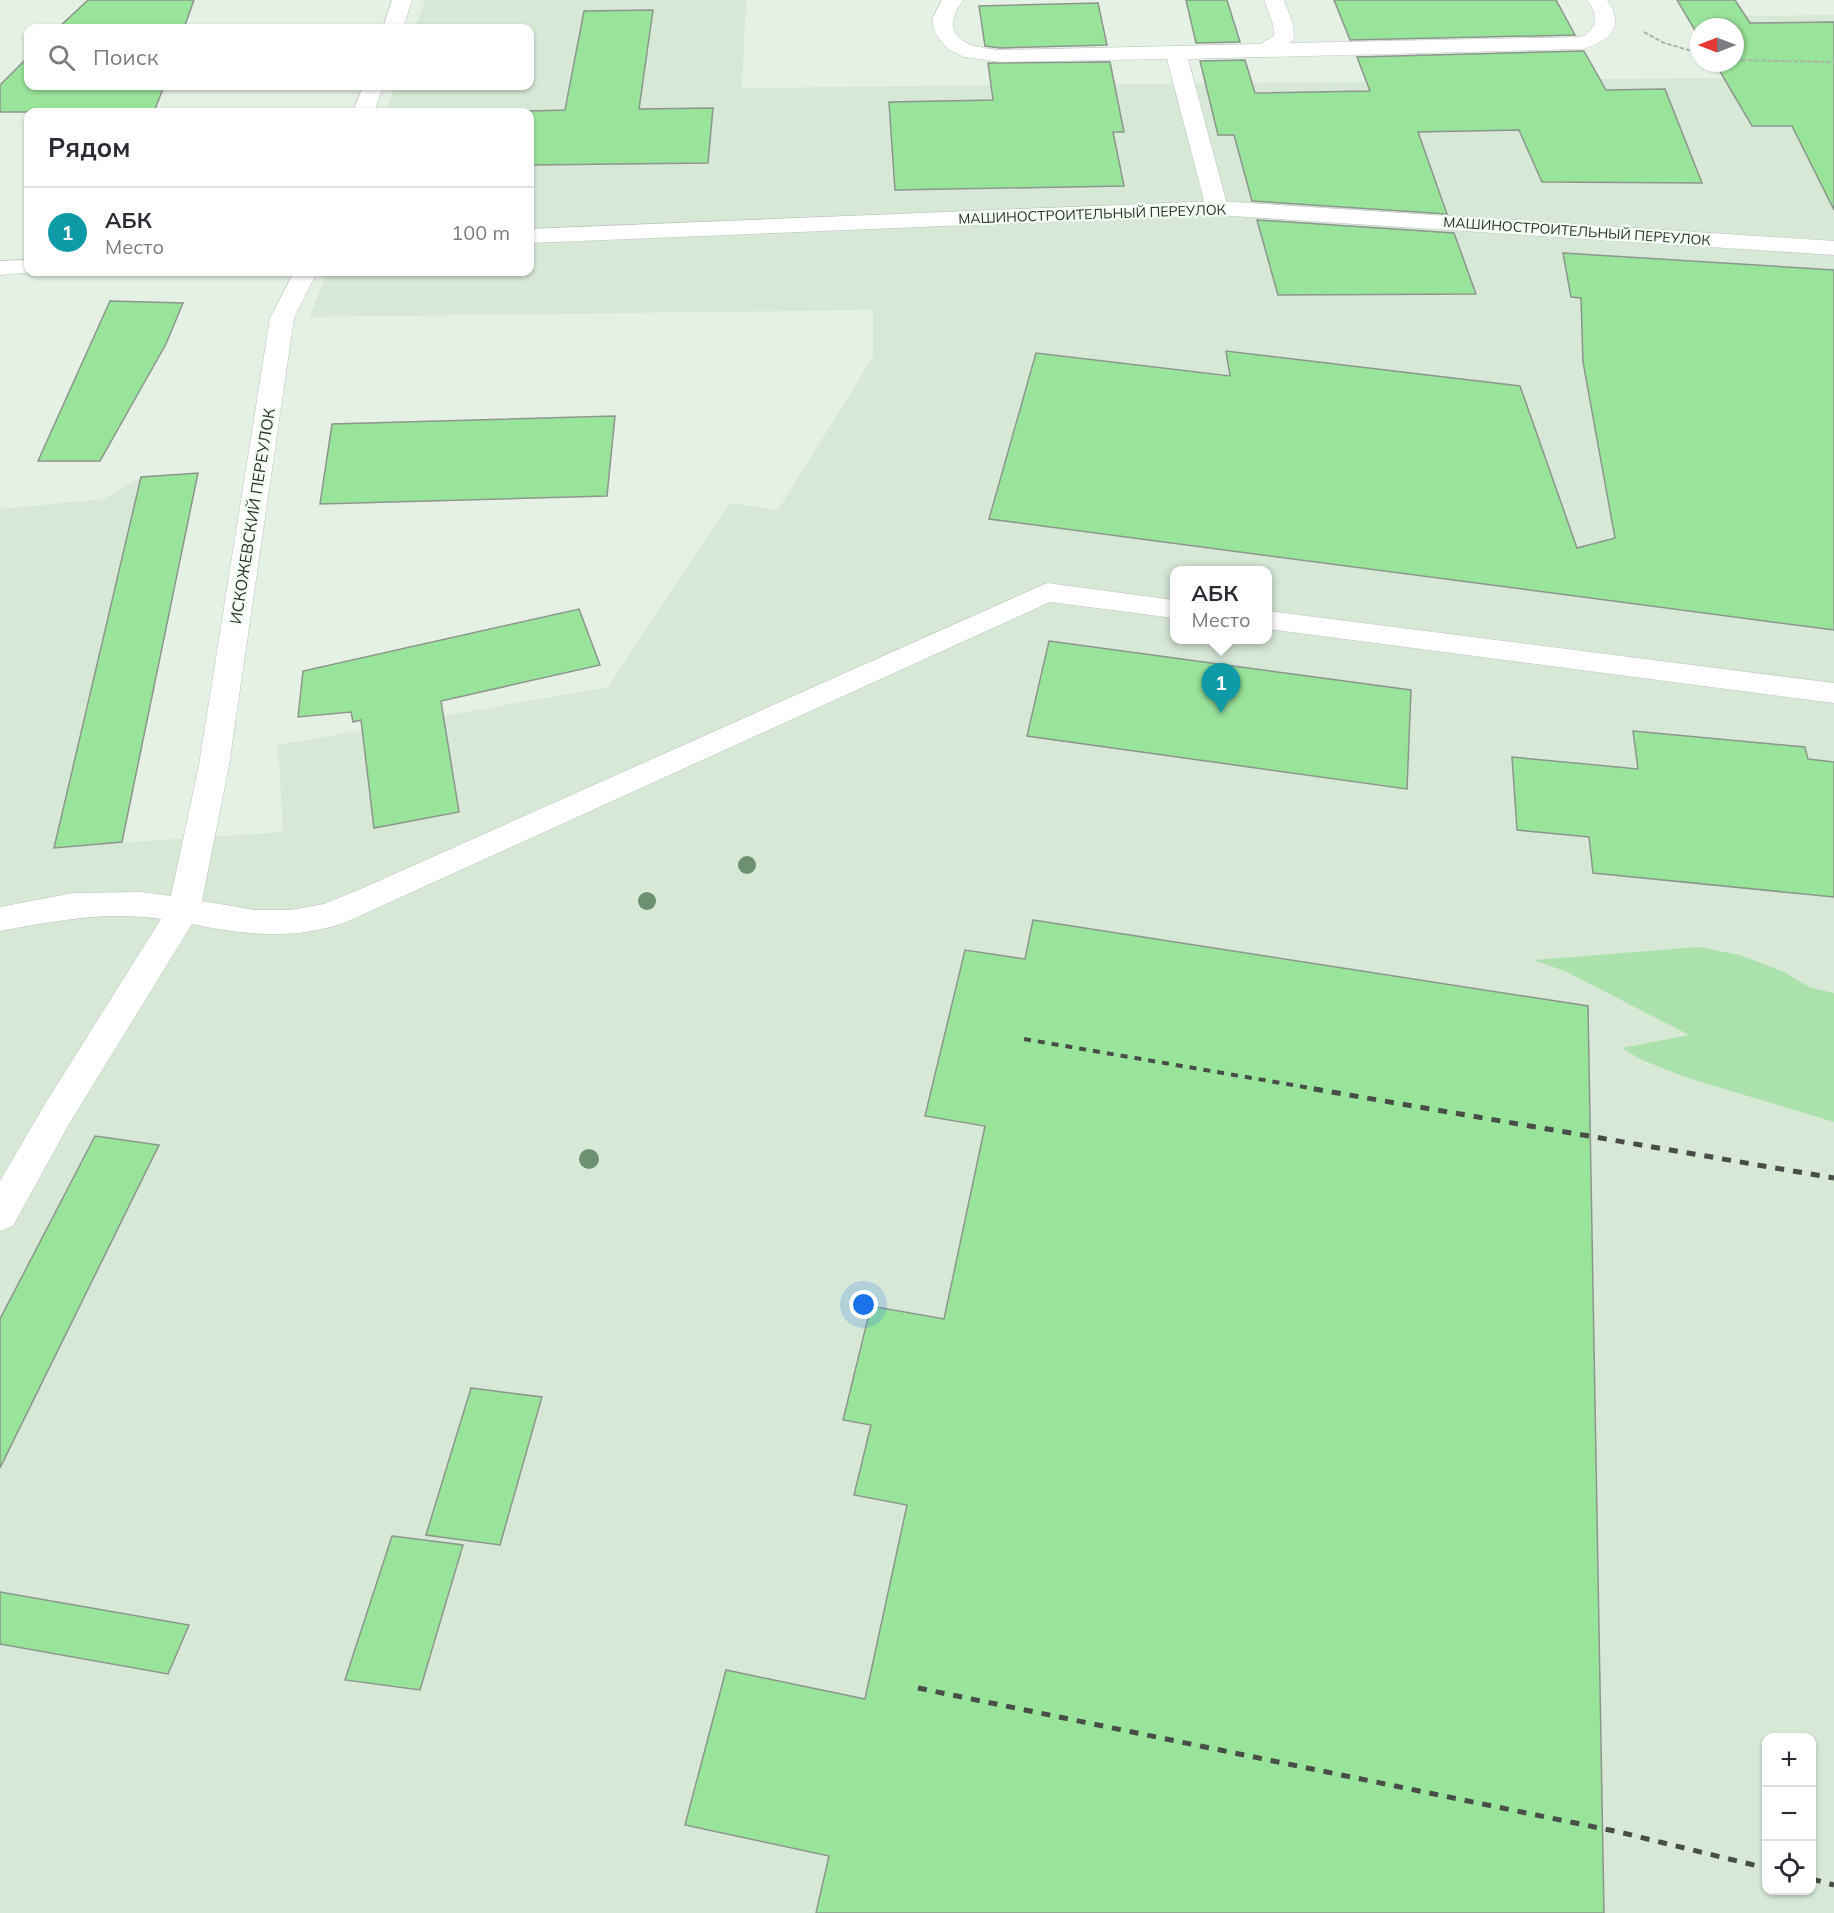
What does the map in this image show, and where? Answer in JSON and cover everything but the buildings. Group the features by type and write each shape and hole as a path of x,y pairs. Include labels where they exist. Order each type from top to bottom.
{"street":[{"path":"394,24 402,0"},
{"path":"953,0 942,14 942,24 950,42 978,54 1000,56 1582,43 1593,39 1604,30 1607,17 1601,4"},
{"path":"1261,51 1275,46 1284,38 1274,0"},
{"path":"1176,53 1217,208"},
{"path":"365,108 372,90"},
{"name":"МАШИНОСТРОИТЕЛЬНЫЙ ПЕРЕУЛОК","path":"534,236 1217,208 1834,248"},
{"path":"0,268 24,267"},
{"name":"ИСКОЖЕВСКИЙ ПЕРЕУЛОК","path":"184,910 214,765 282,318 303,276"},
{"path":"0,919 73,905 142,904 235,921 282,923 325,916 374,897 1047,592 1170,608"},
{"path":"1272,622 1834,693"},
{"path":"0,1215 63,1104 184,910"}],"path":[{"path":"1601,4 1664,43 1690,50"},
{"path":"1744,60 1834,62"}],"shaded area":[{"path":"425,0 746,0 742,88 1732,78 1733,72 1744,72 1744,18 1697,16 1834,15 1834,1913 0,1913 0,509 104,499 141,477 54,847 283,832 278,745 608,687 730,503 778,510 873,357 873,310 310,317 325,276 534,276 534,108 387,108 394,90 534,90 534,24 416,24"}],"green space":[{"path":"1699,947 1740,955 1784,972 1811,988 1834,993 1834,1122 1685,1077 1642,1060 1622,1048 1689,1035 1567,972 1534,960"}],"railway":[{"path":"1024,1039 1322,1090"},
{"path":"1314,1089 1834,1178"},
{"path":"918,1688 1619,1832 1762,1867"},
{"path":"1816,1880 1834,1885"}],"place":[{"name":"АБК","path":"1221,713"}]}
